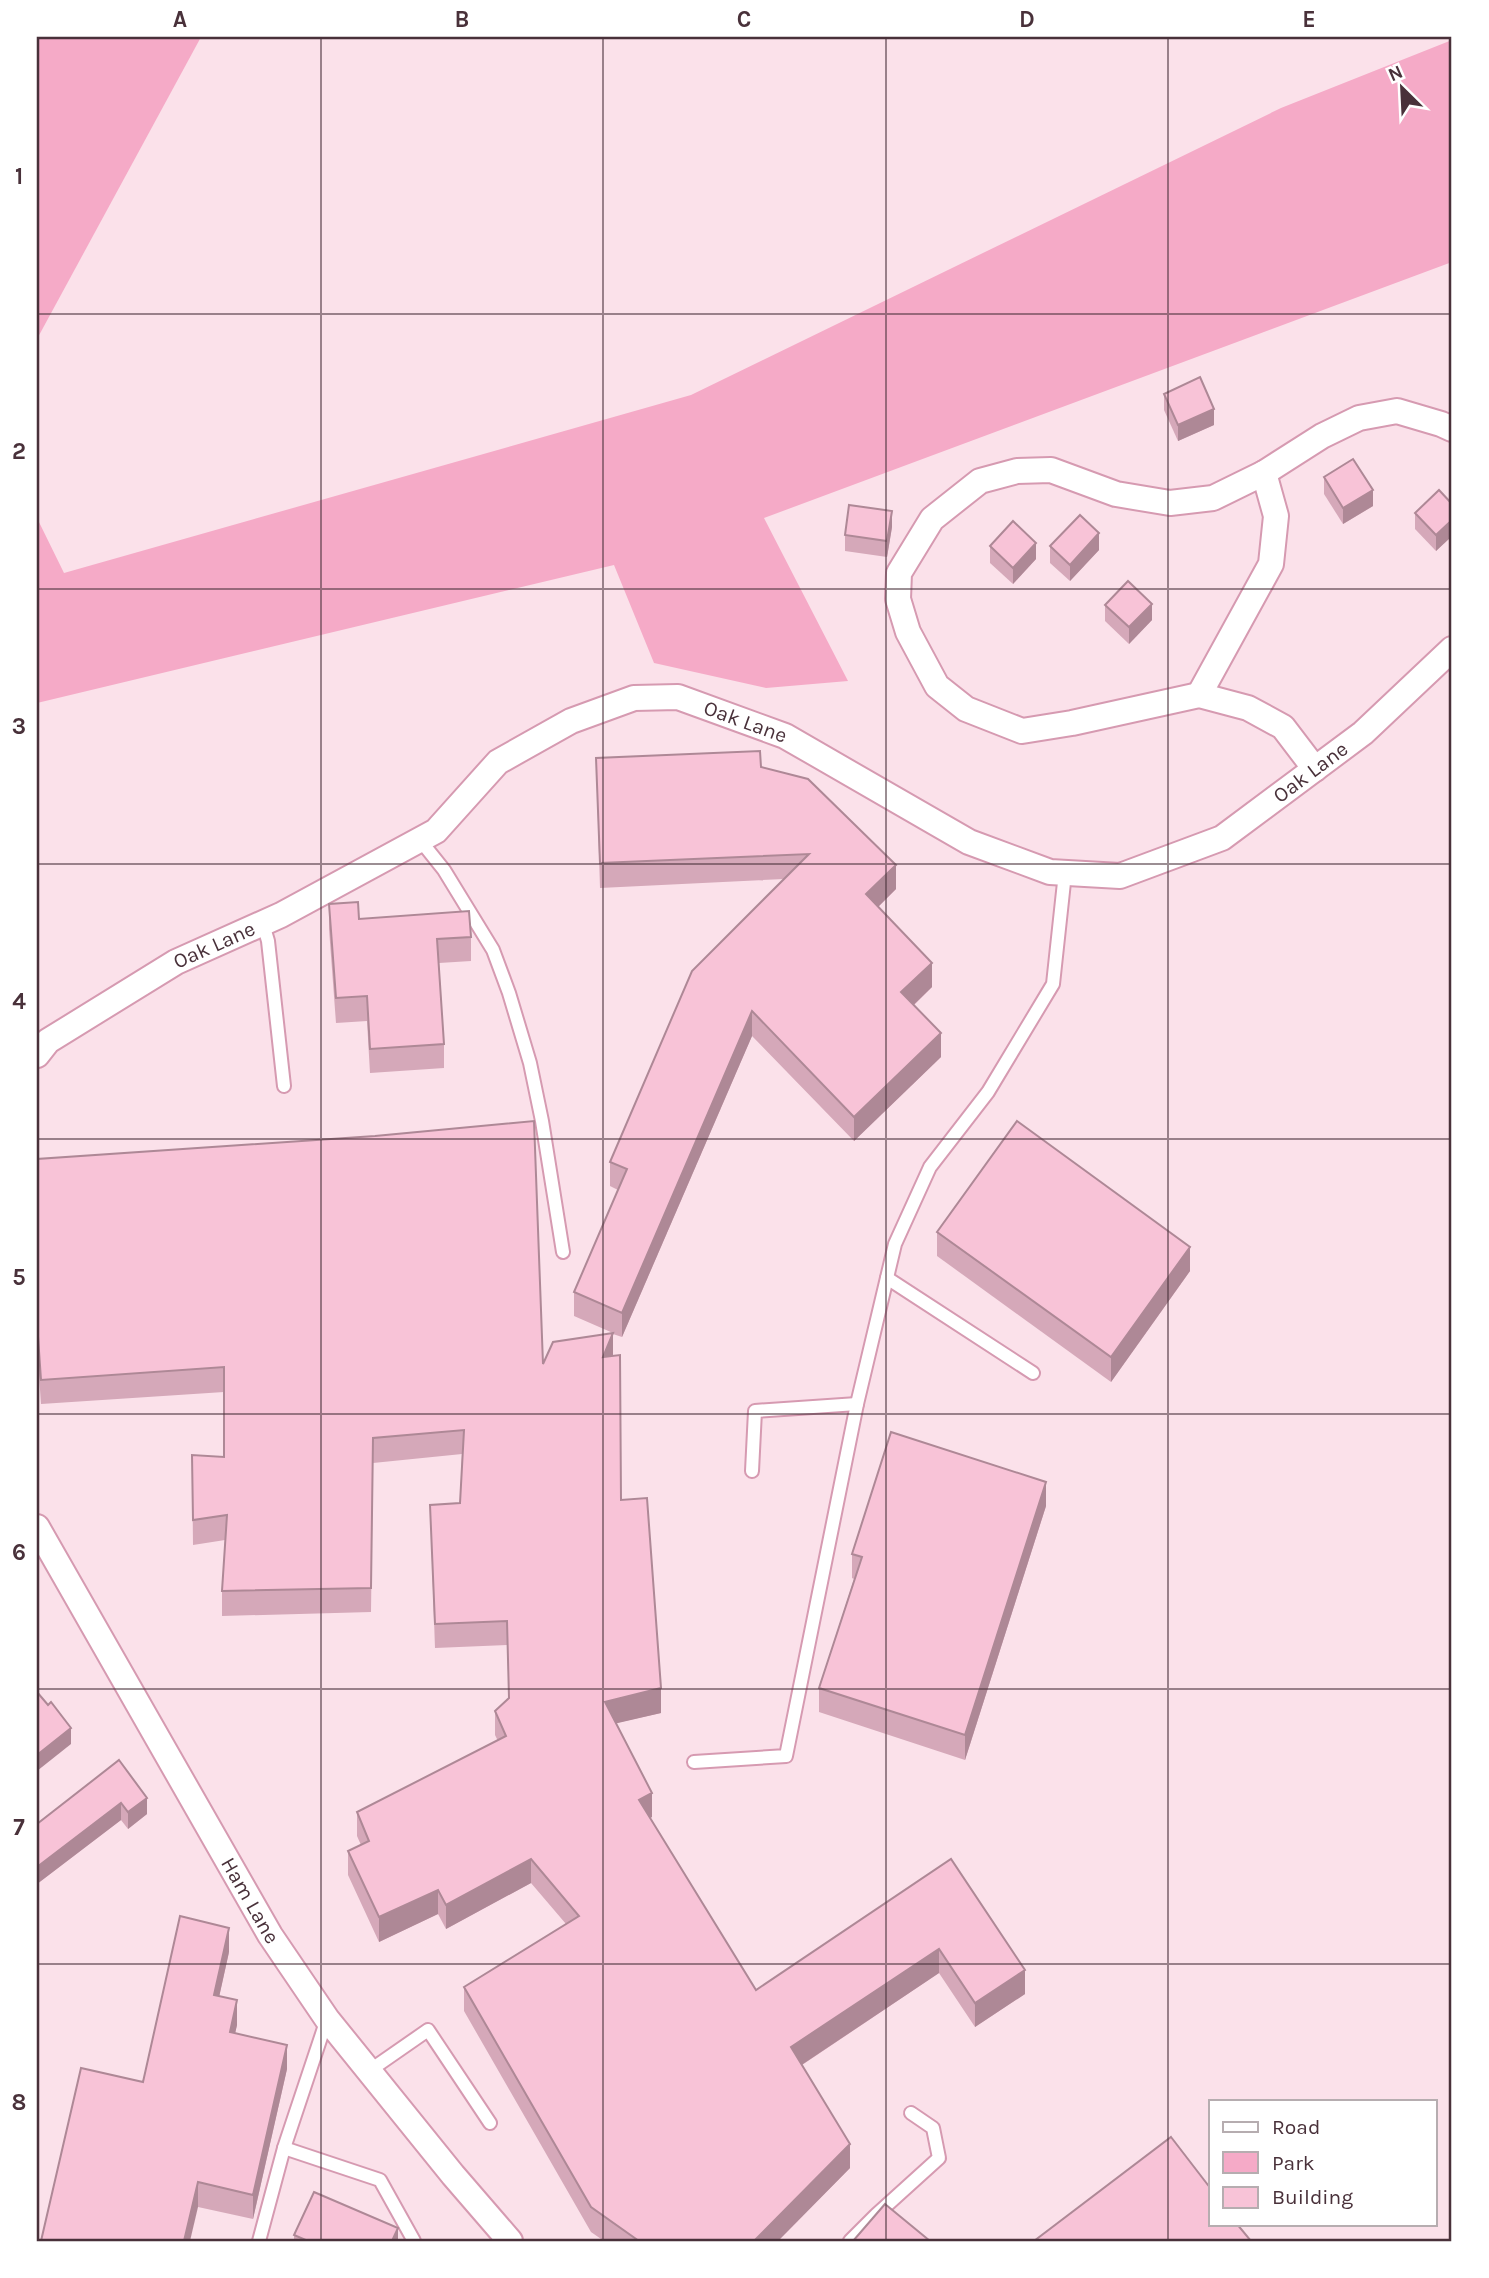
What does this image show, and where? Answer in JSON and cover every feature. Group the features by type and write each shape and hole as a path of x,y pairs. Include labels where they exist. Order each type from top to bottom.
{"street":[{"path":"1315,769 1283,727 1248,708 1199,695 1072,723 1022,731 966,709 937,686 908,632 898,599 899,573 932,519 980,481 1017,471 1051,470 1116,494 1170,503 1213,498 1265,473 1322,436 1359,418 1397,411 1452,429"},
{"path":"1199,695 1270,564 1276,516 1265,473"},
{"name":"Oak Lane","path":"37,1055 48,1041 176,962 263,924 436,831 498,762 571,721 634,698 678,698 785,736 969,842 1050,872 1120,876 1222,838 1363,733 1452,649"},
{"name":"Ham Lane","path":"37,1527 262,1923 327,2019 510,2241"}],"lane":[{"path":"420,839 444,870 493,950 509,993 530,1063 540,1110 563,1252"},
{"path":"694,1762 786,1756 857,1404 895,1244 930,1167 988,1093 1053,984 1065,873"},
{"path":"263,924 268,941 284,1086"},
{"path":"887,1278 1033,1373"},
{"path":"752,1471 755,1411 857,1404"},
{"path":"259,2241 284,2148 327,2019"},
{"path":"369,2071 428,2030 490,2123"},
{"path":"850,2241 939,2158 933,2128 911,2113"},
{"path":"284,2148 380,2180 414,2241"}],"green space":[{"path":"37,37 201,37 37,339"},
{"path":"1452,40 1452,262 764,518 848,681 766,688 654,663 614,565 37,703 37,518 64,573 691,395 1281,108"}],"building":[{"path":"1200,377 1214,409 1178,425 1164,394"},
{"path":"1353,459 1373,490 1343,508 1324,477"},
{"path":"1439,490 1452,504 1452,520 1436,535 1415,513"},
{"path":"849,505 892,511 887,541 845,535"},
{"path":"1080,515 1099,533 1070,565 1050,546"},
{"path":"1013,521 1036,543 1013,568 990,546"},
{"path":"1128,581 1152,604 1129,627 1105,605"},
{"path":"760,751 761,767 808,779 896,865 866,894 932,963 901,992 941,1033 854,1117 752,1011 622,1313 574,1292 627,1169 610,1162 692,971 809,854 600,863 596,758"},
{"path":"358,902 359,919 469,911 471,937 437,939 444,1044 370,1049 367,996 336,998 329,904"},
{"path":"534,1121 543,1364 553,1342 613,1333 603,1357 620,1355 621,1500 647,1498 661,1688 605,1702 652,1793 639,1800 756,1990 951,1859 1025,1970 975,2003 939,1949 791,2047 850,2144 754,2241 639,2241 591,2207 464,1987 579,1916 531,1859 446,1905 438,1890 379,1917 348,1851 369,1841 357,1812 506,1736 495,1711 509,1698 507,1621 435,1624 430,1505 460,1503 464,1430 373,1438 371,1588 222,1591 227,1515 193,1520 192,1455 224,1457 224,1367 41,1380 37,1322 37,1159 375,1136"},
{"path":"1017,1121 1190,1247 1111,1357 937,1232"},
{"path":"891,1432 1046,1482 965,1735 819,1688 862,1557 852,1554"},
{"path":"37,1692 48,1705 51,1702 71,1728 37,1755"},
{"path":"119,1760 147,1798 128,1812 121,1803 37,1867 37,1824"},
{"path":"180,1916 229,1928 214,1995 237,2000 230,2032 287,2045 253,2195 198,2182 184,2241 41,2241 81,2068 143,2082"},
{"path":"1171,2137 1209,2186 1209,2226 1239,2226 1251,2241 1034,2241"},
{"path":"314,2192 398,2228 392,2241 308,2241 294,2235"},
{"path":"885,2204 930,2241 853,2241"}]}
